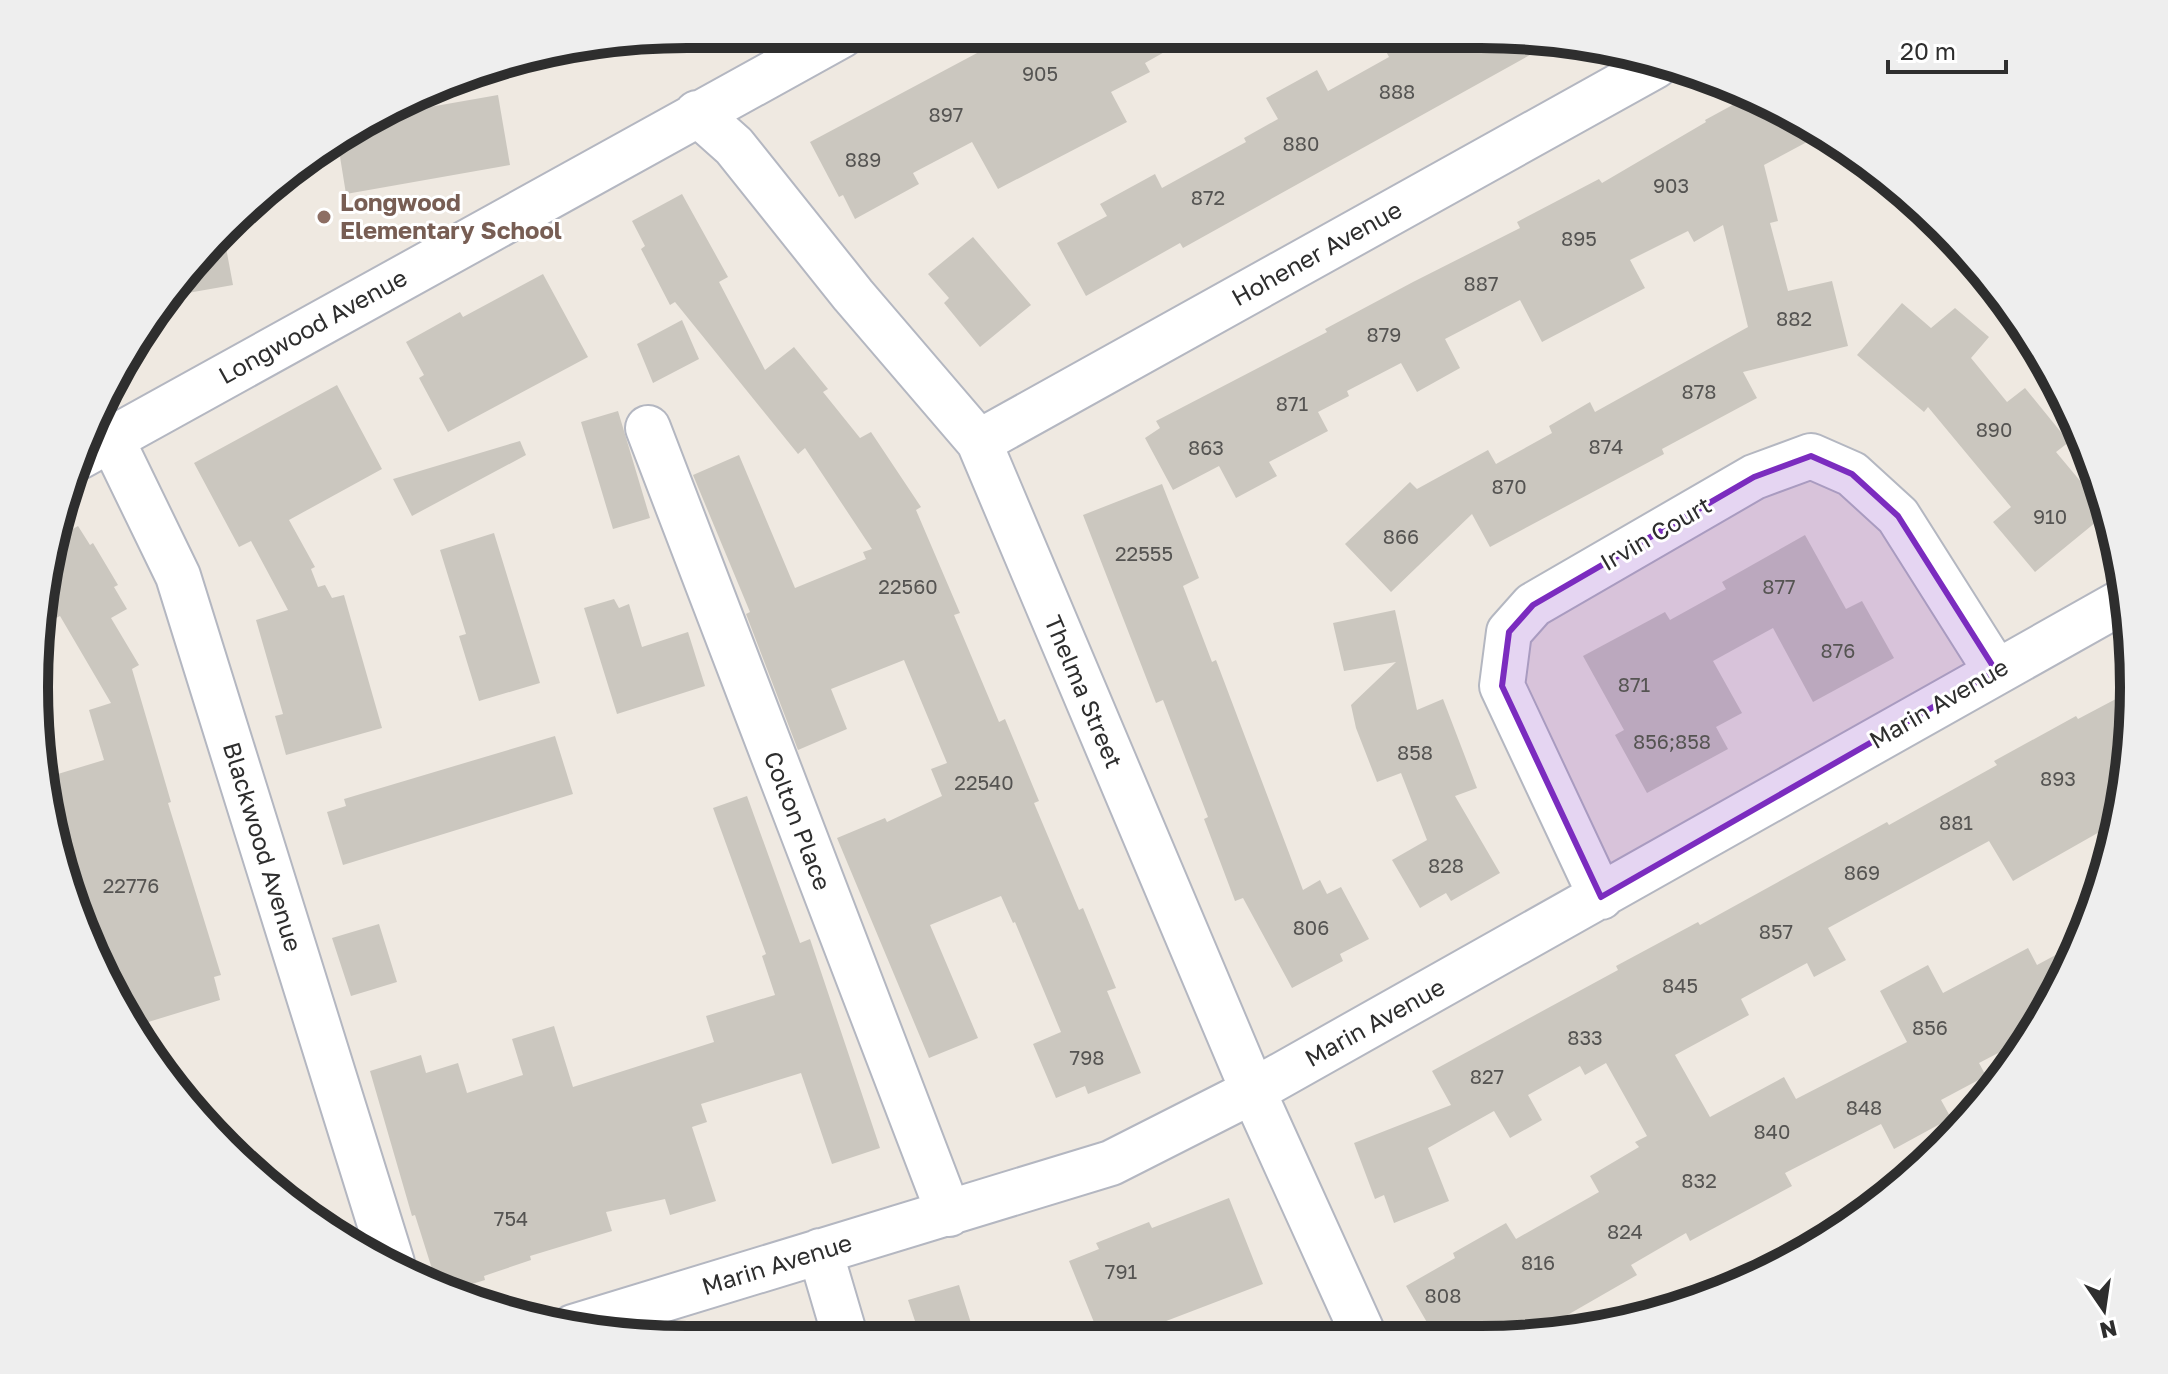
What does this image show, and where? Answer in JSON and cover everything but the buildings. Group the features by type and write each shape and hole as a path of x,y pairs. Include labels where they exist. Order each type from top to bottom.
{"street":[{"name":"Longwood Avenue","path":"96,448 818,48"},
{"name":"Hohener Avenue","path":"979,442 1647,70"},
{"name":"Thelma Street","path":"697,113 734,146 853,295 979,442 1253,1091 1360,1326"},
{"name":"Colton Place","path":"648,428 949,1214"},
{"name":"Blackwood Avenue","path":"96,448 178,576 388,1252"},
{"name":"Irvin Court","path":"1601,897 1502,686 1509,632 1533,605 1754,477 1811,456 1852,474 1898,516 1996,671"},
{"name":"Marin Avenue","path":"597,1320 1111,1163 1253,1091 2115,605"},
{"path":"820,1251 842,1326"}],"highlighted area":[{"path":"1811,456 1852,474 1898,516 1996,671 1601,897 1502,686 1509,632 1533,605 1754,477"}],"place":[{"name":"Longwood Elementary School","path":"324,217"}]}
